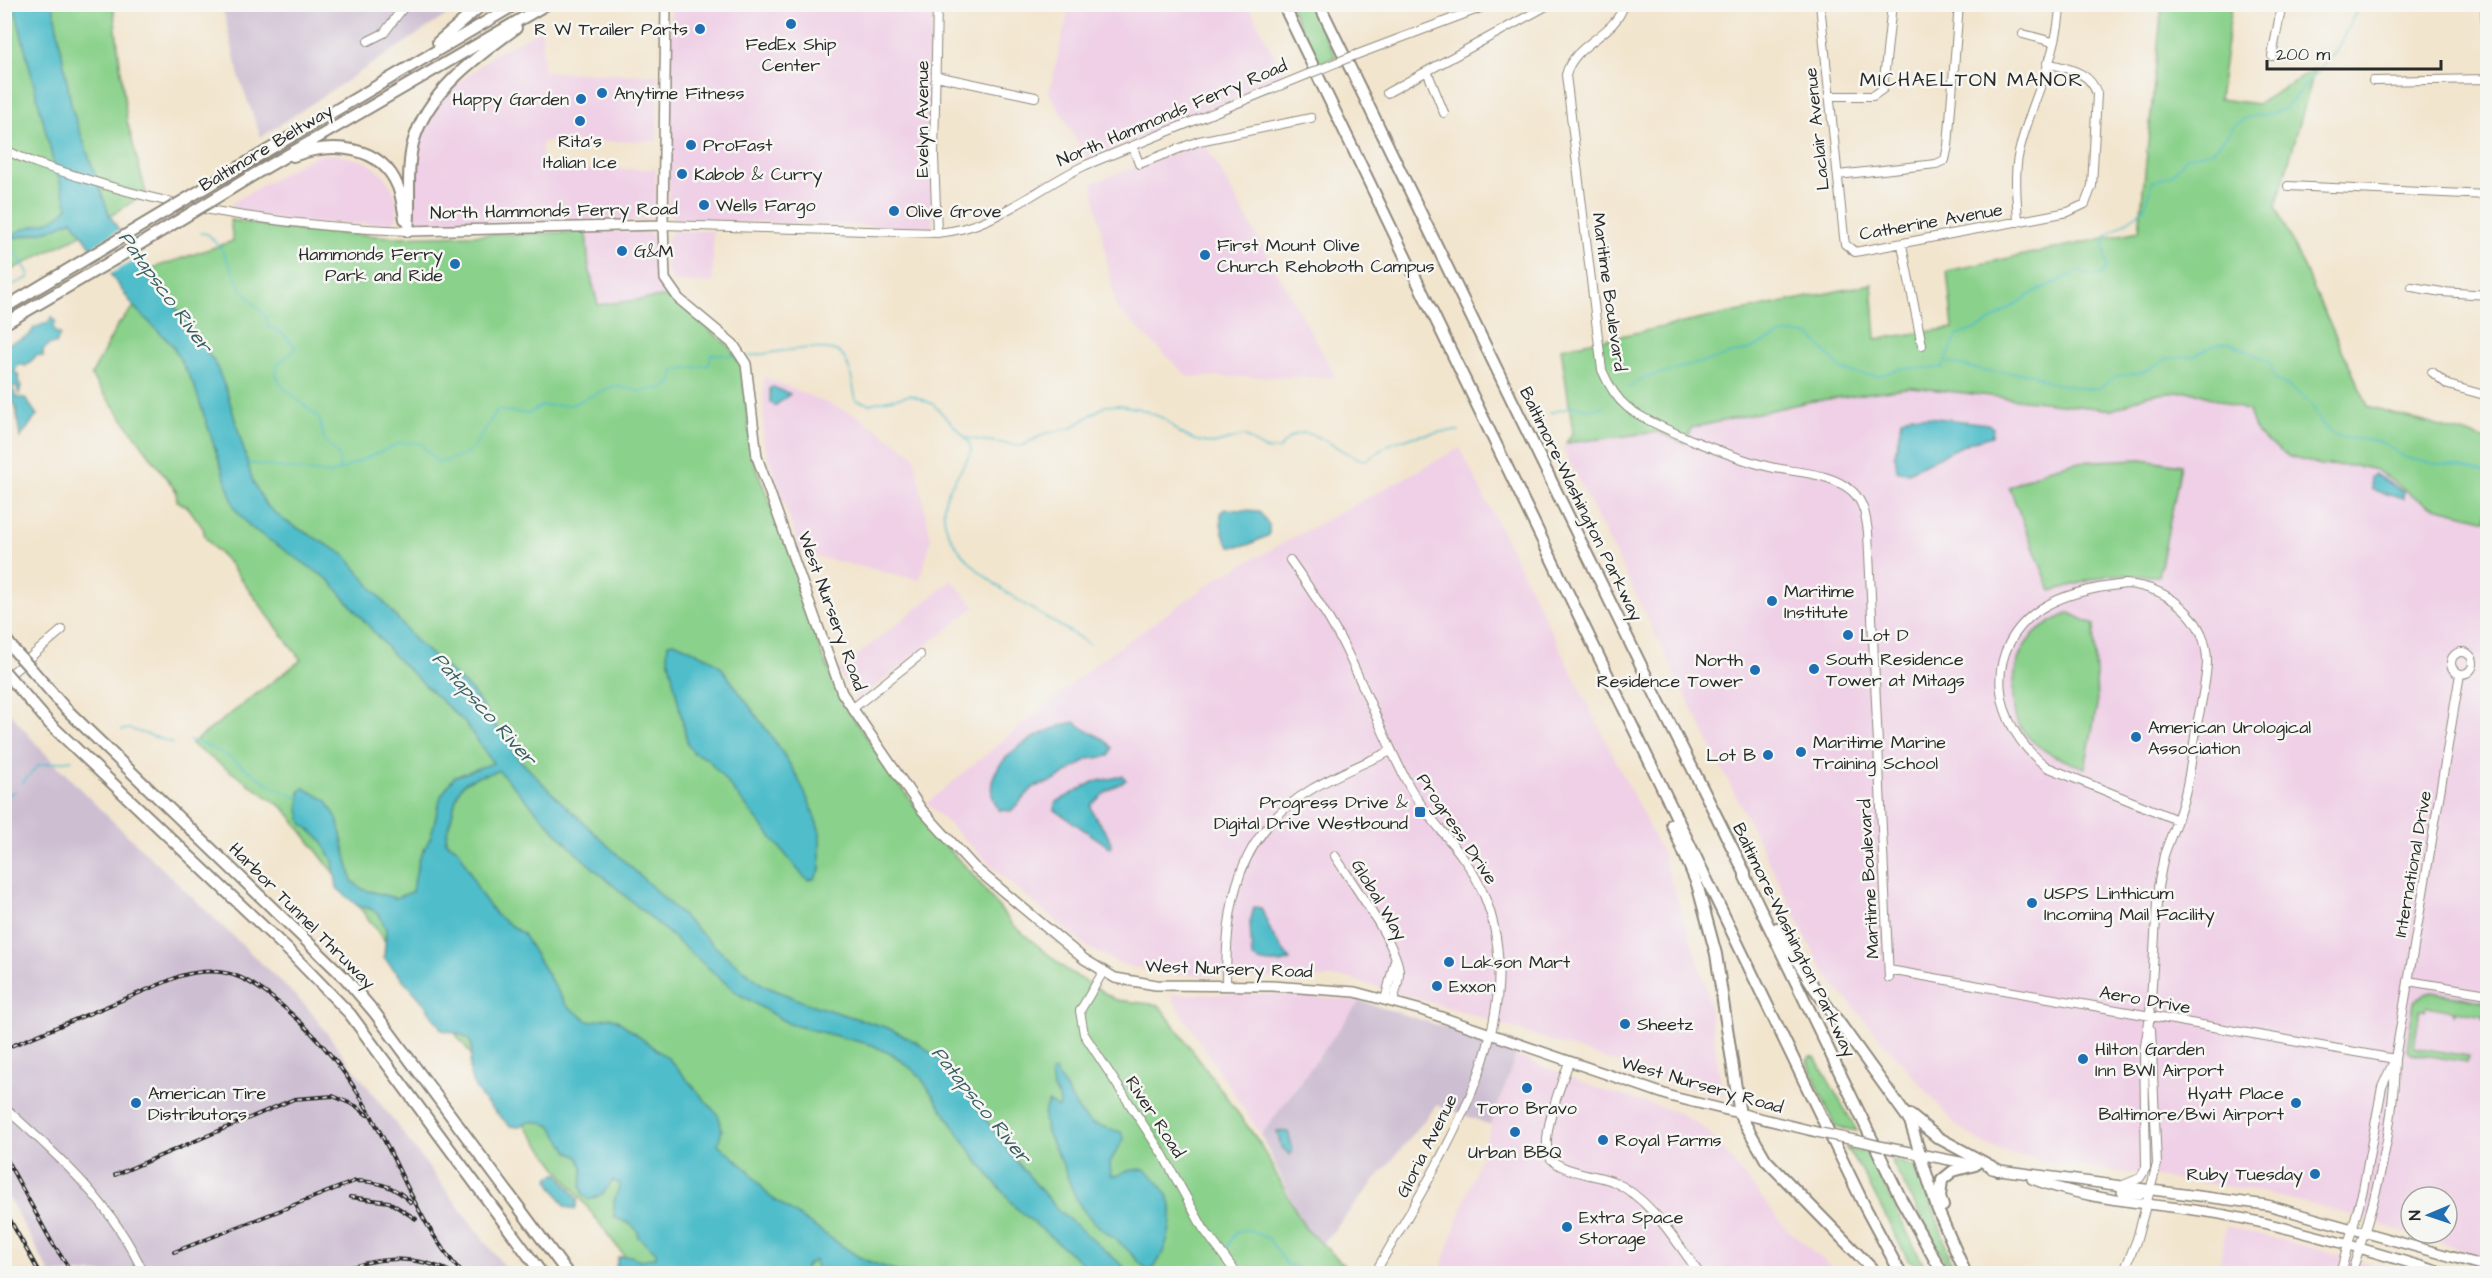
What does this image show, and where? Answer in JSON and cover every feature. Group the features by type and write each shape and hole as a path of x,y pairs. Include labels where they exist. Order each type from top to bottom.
{"highway":[{"path":"376,84 447,36 483,4"},
{"name":"Baltimore Beltway","path":"4,308 376,84 516,4"},
{"path":"408,231 411,154 418,129 427,114 466,66 548,4"},
{"name":"Baltimore Beltway","path":"4,324 255,174 548,4"},
{"path":"1283,4 1866,1209 1901,1274"},
{"name":"Baltimore-Washington Parkway","path":"1319,4 1655,694 1745,873 1882,1160 1943,1274"},
{"path":"267,167 323,148 349,148 362,152 374,158 392,175 402,197 408,231"},
{"name":"Harbor Tunnel Thruway","path":"4,637 65,708 346,979 375,1013 568,1274"},
{"name":"Harbor Tunnel Thruway","path":"4,671 51,724 288,950 350,1014 542,1274"},
{"path":"1612,687 1697,884 1716,954 1740,1115 1754,1142 1771,1166 1877,1274"},
{"path":"1745,873 1815,989 1901,1106 1914,1129 1937,1208 1952,1238"},
{"path":"1901,1106 1937,1137 1998,1170"},
{"path":"1966,1274 1940,1197 1942,1180 1947,1174 1975,1165"}],"main road":[{"name":"West Nursery Road","path":"666,4 664,277 669,287 734,344 746,364 757,456 796,559 832,671 852,710 922,810 954,848 995,885 1103,972 1140,984 1334,989 1389,1001 1673,1097 1740,1115 2018,1174 2267,1204 2487,1267"},
{"name":"North Hammonds Ferry Road","path":"408,231 663,225"},
{"name":"West Nursery Road","path":"2018,1174 2064,1191 2255,1220 2447,1274"},
{"path":"2064,1191 2076,1186 2141,1194 2151,1189"}],"street":[{"path":"368,41 384,33 406,4"},
{"name":"Evelyn Avenue","path":"937,233 934,156 938,4"},
{"name":"North Hammonds Ferry Road","path":"663,225 952,232 986,221 1059,178 1338,62 1491,4"},
{"path":"1387,93 1550,4"},
{"name":"Maritime Boulevard","path":"1624,4 1618,20 1572,58 1566,75 1602,370 1615,396 1625,406 1647,420 1753,463 1833,480 1845,486 1860,500 1868,532 1889,974"},
{"name":"Laclair Avenue","path":"1820,4 1844,237 1850,249"},
{"path":"1829,96 1872,96 1883,89 1892,4"},
{"path":"1838,175 1936,164 1945,160 1959,4"},
{"path":"2018,222 2016,179 2019,155 2048,63 2059,21 2060,4"},
{"path":"2272,56 2282,4"},
{"path":"2485,4 2487,101"},
{"path":"2023,34 2053,42"},
{"name":"Catherine Avenue","path":"1850,249 1861,252 1902,245 2078,209 2085,204 2092,186 2097,94 2095,87 2083,74 2048,63"},
{"path":"1427,71 1444,113"},
{"path":"936,76 1035,97"},
{"path":"2373,81 2487,79"},
{"path":"1133,147 1139,164 1199,141 1311,118"},
{"name":"North Hammonds Ferry Road","path":"4,149 38,163 114,188 223,214 333,228 408,231"},
{"path":"2288,186 2487,195"},
{"path":"1902,245 1922,345"},
{"path":"2412,287 2487,295"},
{"path":"2433,372 2448,385 2487,396"},
{"name":"Progress Drive","path":"1290,560 1341,642 1412,792 1466,863 1485,898 1498,964 1491,1034"},
{"path":"2120,1186 2140,1178 2146,1168 2144,1052 2150,1016 2158,887 2164,855 2177,820 2186,792 2205,676 2206,651 2194,621 2184,608 2171,597 2140,585 2109,586 2068,596 2041,609 2027,620 2015,635 2001,674 2003,707 2009,725 2019,741 2030,754 2047,767 2177,820"},
{"path":"4,679 62,630"},
{"path":"852,710 921,655"},
{"name":"International Drive","path":"2351,1274 2380,1181 2395,1095 2395,1059 2460,674"},
{"path":"1226,986 1226,945 1231,901 1240,873 1258,840 1275,819 1311,790 1391,751"},
{"name":"Global Way","path":"1335,856 1387,940 1395,960 1399,975 1389,1001"},
{"name":"River Road","path":"1103,972 1080,1011 1084,1034 1158,1148 1203,1228 1237,1274"},
{"name":"Aero Drive","path":"1889,974 2150,1016 2395,1059"},
{"path":"2408,981 2487,994"},
{"path":"2123,1274 2147,1203 2157,1164 2150,1016"},
{"name":"Gloria Avenue","path":"1379,1266 1465,1113 1491,1034"},
{"name":"International Drive","path":"2340,1274 2363,1190 2382,1087 2395,1059"},
{"path":"1569,1062 1549,1132 1550,1157 1559,1165 1611,1181 1625,1188 1654,1214 1700,1274"},
{"path":"4,1107 93,1191 120,1227 144,1274"}],"shaded area":[{"path":"222,5 462,5 261,137 240,80"},
{"path":"671,5 933,5 930,160 933,228 676,219 671,216 668,209"},
{"path":"1070,5 1248,5 1282,71 1280,79 1087,160 1049,92"},
{"path":"542,29 543,72 658,75 657,141 542,142 542,169 656,169 655,213 644,220 420,223 413,213 413,164 418,138 435,107 456,85 496,53"},
{"path":"1204,142 1336,377 1188,377 1116,307 1092,183"},
{"path":"335,154 367,162 384,175 395,194 398,215 393,224 308,223 237,213 232,203 304,161 319,155"},
{"path":"674,231 713,231 713,283 672,282 667,268 667,239"},
{"path":"586,232 649,232 653,238 657,280 670,296 598,305 589,269"},
{"path":"764,377 856,415 914,455 931,540 920,580 801,553 763,441"},
{"path":"1912,387 2113,410 2147,395 2191,391 2249,411 2257,434 2321,465 2358,466 2377,470 2397,482 2487,520 2487,1257 2448,1245 2459,1245 2459,1185 2399,1185 2399,1230 2333,1210 2252,1190 2054,1163 1998,1150 1980,1142 1955,1124 1835,986 1818,961 1563,449 1566,443 1658,432 1685,442 1691,428 1807,402"},
{"path":"1460,448 1662,853 1706,985 1723,1098 1467,1013 1347,978 1251,978 1166,973 1123,965 1087,947 1003,877 927,803 1098,662 1218,578"},
{"path":"952,580 975,607 857,701 838,671"},
{"path":"4,706 38,746 99,808 307,1007 509,1273 50,1273 5,1191"},
{"path":"1169,994 1271,994 1360,1001 1261,1135"},
{"path":"1360,1001 1518,1050 1491,1125 1437,1105 1316,1252 1261,1135"},
{"path":"1516,1056 1602,1090 1680,1113 1708,1131 1785,1227 1838,1273 1439,1274"},
{"path":"2226,1226 2340,1255 2407,1273 2218,1274"}],"green space":[{"path":"5,5 113,5 127,121 146,193 81,235 13,269 5,278"},
{"path":"1290,5 1310,5 1336,57 1317,64"},
{"path":"2162,5 2232,5 2219,99 2258,104 2315,69 2276,207 2368,406 2487,440 2487,520 2427,505 2376,470 2358,466 2321,465 2289,457 2257,434 2249,411 2191,391 2147,395 2113,410 1912,387 1807,402 1691,428 1685,443 1658,432 1566,443 1573,432 1561,348 1872,284 1876,339 1953,328 1947,271 2139,231"},
{"path":"230,220 304,231 393,237 586,232 589,269 598,305 670,296 730,347 741,366 753,459 790,554 822,655 849,712 919,812 1012,924 1068,971 1116,1000 1159,1005 1259,1142 1305,1228 1353,1273 637,1273 285,809 191,744 301,660 229,563 205,537 203,528 188,507 177,501 176,491 91,376 117,326 134,307 144,271 233,241"},
{"path":"2141,459 2181,465 2159,576 2110,575 2051,591 2009,487 2048,469 2076,462"},
{"path":"2070,613 2094,625 2097,705 2085,768 2056,757 2038,746 2016,720 2014,708 2014,677 2021,652 2035,633"},
{"path":"2431,992 2487,1002 2487,1021 2484,1020 2484,1016 2456,1011 2454,1015 2454,1011 2427,1006 2425,1010 2420,1010 2414,1047 2468,1056 2467,1062 2411,1053 2407,1050 2414,1002"},
{"path":"1810,1057 1815,1057 1857,1131 1835,1127 1807,1061"},
{"path":"1846,1148 1868,1154 1925,1268 1908,1260 1861,1169"},
{"path":"1891,1160 1920,1168 1955,1273 1944,1260"}],"water":[{"name":"Patapsco River","path":"14,5 53,5 72,109 109,214 144,271 163,290 215,363 227,392 253,482 266,505 285,521 345,555 415,640 472,691 517,757 721,952 763,985 806,1003 888,1028 916,1042 950,1067 1007,1150 1057,1209 1131,1273 1094,1273 1016,1208 976,1159 919,1075 895,1056 872,1045 789,1024 737,993 576,853 499,771 476,777 460,789 446,842 459,850 480,893 496,915 523,934 566,1005 590,1022 610,1017 617,1020 669,1059 718,1115 722,1130 718,1144 748,1170 769,1196 859,1257 900,1273 817,1273 815,1260 805,1267 804,1273 619,1273 616,1267 618,1257 630,1256 641,1260 656,1257 656,1252 638,1237 638,1231 630,1224 614,1217 614,1201 620,1184 613,1180 603,1194 589,1200 583,1195 581,1186 583,1168 578,1157 568,1151 552,1127 535,1122 526,1122 519,1127 510,1126 485,1101 476,1090 470,1074 471,1043 457,1033 442,1030 424,1003 384,958 386,930 380,916 371,909 358,906 337,888 333,861 321,840 302,823 299,810 300,791 304,788 326,800 337,818 352,881 362,889 395,898 412,892 419,860 431,836 441,796 454,777 493,763 465,723 397,659 329,580 250,527 235,509 194,385 172,345 134,307 72,220 51,230 5,240 5,235 12,236 25,228 53,219 68,207 53,161"},
{"path":"52,317 56,323 53,326 55,332 60,334 56,344 50,344 43,350 43,356 37,355 26,366 19,364 14,372 19,375 18,380 21,386 19,394 16,385 12,387 17,398 25,398 37,415 20,438 16,407 5,385 5,345 29,336 34,328 49,322"},
{"path":"773,387 790,394 775,406 770,402 770,388"},
{"path":"1911,415 1988,424 1993,428 1992,436 1970,442 1908,472 1897,471 1895,454 1902,419"},
{"path":"2374,474 2404,492 2404,499 2372,490 2370,477"},
{"path":"1225,509 1259,511 1269,525 1269,535 1248,545 1230,547 1222,526 1221,512"},
{"path":"674,642 709,658 721,667 779,747 797,776 820,832 820,870 814,879 808,880 802,875 708,759 694,753 688,746 667,653 668,643"},
{"path":"1075,722 1109,744 1112,748 1109,756 1088,759 1054,781 1034,787 1011,811 999,810 992,794 993,779 1000,765 1027,741 1060,726"},
{"path":"1123,776 1126,780 1107,791 1091,805 1092,811 1109,838 1111,848 1055,810 1055,803 1093,782"},
{"path":"1254,907 1261,908 1272,934 1290,960 1270,963 1252,957 1250,923"},
{"path":"1055,1071 1079,1111 1090,1123 1121,1132 1124,1139 1110,1162 1111,1175 1117,1176 1125,1171 1144,1169 1157,1181 1168,1197 1171,1207 1169,1232 1164,1250 1151,1270 1148,1271 1125,1247 1100,1228 1084,1212 1074,1194 1045,1126 1045,1109 1049,1102 1057,1108 1060,1105 1059,1097 1053,1089 1051,1072"},
{"path":"1277,1131 1288,1132 1293,1150 1290,1155 1281,1146"},
{"path":"558,1173 578,1200 575,1209 566,1207 548,1180 549,1177"}],"pier":[{"path":"121,229 139,258 107,276 88,250"}],"waterway":[{"path":"1628,388 1643,378 1747,350 1783,334 1793,333 1811,336 1841,369 1857,374 1879,376 1903,368 1942,368 1957,336 1983,326 2033,293 2079,271 2088,275 2101,275 2107,268 2104,246 2107,235 2138,214 2145,206 2152,182 2172,175 2187,157 2213,151 2235,125 2246,118 2273,113 2285,108 2335,53 2360,4"},
{"path":"201,233 208,234 222,250 242,290 266,317 268,327 284,335 296,349 278,364 276,374 281,385 319,418 325,442 339,457 339,470"},
{"path":"4,289 28,278 29,274 15,251"},
{"path":"1948,362 1985,371 2033,374 2047,382 2087,389 2099,388 2116,376 2142,373 2166,359 2194,356 2217,344 2231,343 2269,362 2275,379 2306,398 2325,428 2334,434 2345,438 2383,443 2403,457 2417,461 2468,468 2488,474"},
{"path":"749,356 812,348 835,351 842,355 848,365 856,400 869,404 911,395 933,404 966,438 1022,446 1044,434 1071,428 1105,406 1119,405 1140,409 1165,419 1178,432 1194,440 1213,444 1244,436 1260,447 1273,450 1280,449 1289,438 1300,433 1310,434 1322,438 1355,457 1366,460 1400,440 1432,433 1459,431"},
{"path":"247,463 331,474 400,443 420,443 438,463 463,456 474,447 497,410 528,414 541,406 571,405 614,386 640,391 663,388 672,383 674,370 709,365 711,354 735,356"},
{"path":"1550,413 1575,406 1592,410 1604,406"},
{"path":"966,439 970,444 971,452 945,500 945,523 955,545 996,585 1089,644"},
{"path":"122,730 130,729 173,743"},
{"path":"189,740 219,751 271,785 300,798"},
{"path":"22,783 39,765 72,760"},
{"path":"4,797 15,791"},
{"path":"1225,1251 1237,1231 1248,1230 1268,1238 1286,1264 1298,1267 1305,1274"},
{"path":"1168,1274 1209,1267 1218,1261"}],"railway":[{"path":"4,1049 180,976 209,971 222,972 245,980 268,994 295,1017 336,1062 360,1096 426,1224 463,1274"},
{"path":"115,1175 294,1099 333,1096 356,1106 367,1115"},
{"path":"4,1155 51,1241 73,1274"},
{"path":"174,1252 355,1181 386,1186 399,1192 411,1203"},
{"path":"350,1197 389,1202 416,1219"},
{"path":"4,1209 40,1274"},
{"path":"332,1274 363,1263 394,1259 424,1263 455,1274"}],"place":[{"name":"FedEx Ship Center","path":"791,24"},
{"name":"R W Trailer Parts","path":"700,29"},
{"name":"Anytime Fitness","path":"602,93"},
{"name":"Happy Garden","path":"581,99"},
{"name":"Rita's Italian Ice","path":"580,121"},
{"name":"ProFast","path":"691,145"},
{"name":"Kabob & Curry","path":"682,174"},
{"name":"Wells Fargo","path":"704,205"},
{"name":"Olive Grove","path":"894,211"},
{"name":"G&M","path":"622,251"},
{"name":"First Mount Olive Church Rehoboth Campus","path":"1205,255"},
{"name":"Hammonds Ferry Park and Ride","path":"455,264"},
{"name":"Maritime Institute","path":"1772,601"},
{"name":"Lot D","path":"1848,635"},
{"name":"South Residence Tower at Mitags","path":"1814,669"},
{"name":"North Residence Tower","path":"1755,670"},
{"name":"American Urological Association","path":"2136,737"},
{"name":"Maritime Marine Training School","path":"1801,752"},
{"name":"Lot B","path":"1768,755"},
{"name":"Progress Drive & Digital Drive Westbound","path":"1420,812"},
{"name":"USPS Linthicum Incoming Mail Facility","path":"2032,903"},
{"name":"Lakson Mart","path":"1449,962"},
{"name":"Exxon","path":"1437,986"},
{"name":"Sheetz","path":"1625,1024"},
{"name":"Hilton Garden Inn BWI Airport","path":"2083,1059"},
{"name":"Toro Bravo","path":"1527,1088"},
{"name":"American Tire Distributors","path":"136,1103"},
{"name":"Hyatt Place Baltimore/Bwi Airport","path":"2296,1103"},
{"name":"Urban BBQ","path":"1515,1132"},
{"name":"Royal Farms","path":"1603,1140"},
{"name":"Ruby Tuesday","path":"2315,1174"},
{"name":"Extra Space Storage","path":"1567,1227"}],"district":[{"name":"MICHAELTON MANOR","path":"1972,80"}]}
